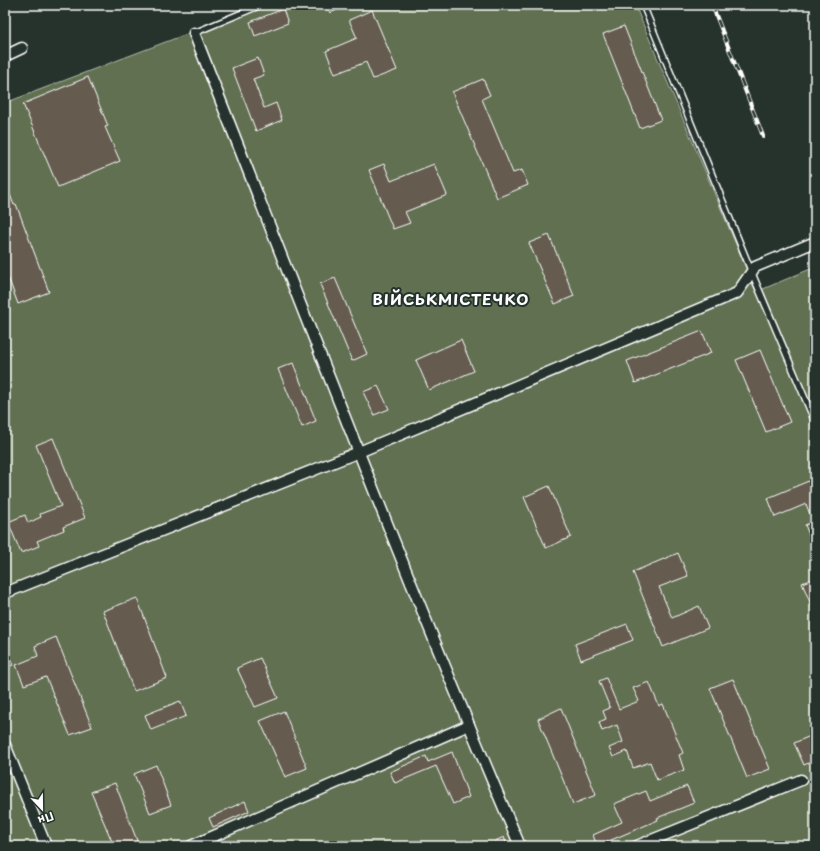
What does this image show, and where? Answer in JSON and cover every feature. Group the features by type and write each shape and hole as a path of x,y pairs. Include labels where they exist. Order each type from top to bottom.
{"street":[{"path":"194,33 359,452 469,725 520,846"},
{"path":"5,56 22,48"},
{"path":"5,593 359,452 737,293 755,267 815,242"},
{"path":"191,846 469,725"},
{"path":"5,745 46,846"},
{"path":"637,846 801,780"}],"lane":[{"path":"194,33 261,5"},
{"path":"643,5 752,273 815,422"}],"green space":[{"path":"263,5 635,5 756,292 815,267 815,846 5,846 5,103"}],"building":[{"path":"327,5 349,5 330,13"},
{"path":"283,9 288,23 255,36 250,22"},
{"path":"372,10 397,70 373,79 366,62 335,74 326,51 357,38 349,20"},
{"path":"624,26 661,120 640,128 603,34"},
{"path":"258,58 264,75 253,79 264,108 276,103 282,120 256,131 232,68"},
{"path":"88,77 108,126 105,127 120,161 58,187 23,104"},
{"path":"483,79 490,95 482,99 513,173 522,170 528,185 497,198 452,92"},
{"path":"384,164 391,181 434,164 447,195 405,212 410,223 393,229 369,170"},
{"path":"5,182 14,205 16,204 49,292 18,304 5,269"},
{"path":"549,235 574,296 555,304 529,243"},
{"path":"335,278 367,354 352,361 320,284"},
{"path":"702,331 711,353 635,383 627,361"},
{"path":"461,340 474,371 429,390 416,360"},
{"path":"760,350 790,422 766,432 736,360"},
{"path":"293,363 316,421 302,427 278,369"},
{"path":"378,386 389,409 374,415 363,392"},
{"path":"53,438 85,518 63,527 64,530 37,541 39,546 21,553 8,522 25,515 28,523 41,517 40,514 61,506 36,445"},
{"path":"811,480 815,490 815,549 805,525 813,522 806,504 775,517 768,498"},
{"path":"549,486 571,537 546,548 524,497"},
{"path":"678,553 688,576 659,587 672,618 699,606 708,628 663,647 633,572"},
{"path":"815,578 815,614 802,583"},
{"path":"137,598 167,678 134,691 103,611"},
{"path":"627,624 633,640 581,660 575,644"},
{"path":"56,637 92,727 70,735 46,677 24,685 16,665 38,656 35,646"},
{"path":"5,645 13,665 5,668"},
{"path":"260,658 278,698 255,707 237,668"},
{"path":"606,678 619,709 639,701 633,688 649,682 659,706 663,704 683,753 679,755 684,770 657,780 650,762 633,768 627,751 613,757 609,748 623,742 617,725 602,731 599,722 606,719 603,711 610,708 599,681"},
{"path":"733,679 770,769 747,778 710,688"},
{"path":"180,701 186,716 151,730 145,715"},
{"path":"561,708 596,795 573,804 538,719"},
{"path":"284,711 307,768 285,777 260,721"},
{"path":"815,734 815,760 804,765 794,743"},
{"path":"452,752 469,797 453,804 436,766 395,783 390,772 426,756 428,762"},
{"path":"156,765 171,805 150,813 134,774"},
{"path":"115,783 139,846 114,846 91,792"},
{"path":"687,786 694,803 657,818 658,820 597,846 593,835 622,822 614,804 646,791 650,801"},
{"path":"245,801 249,811 213,827 209,818"},
{"path":"504,837 507,846 497,846 495,841"}],"railway":[{"path":"712,5 763,136"}],"district":[{"name":"ВІЙСЬКМІСТЕЧКО","path":"451,300"}]}
